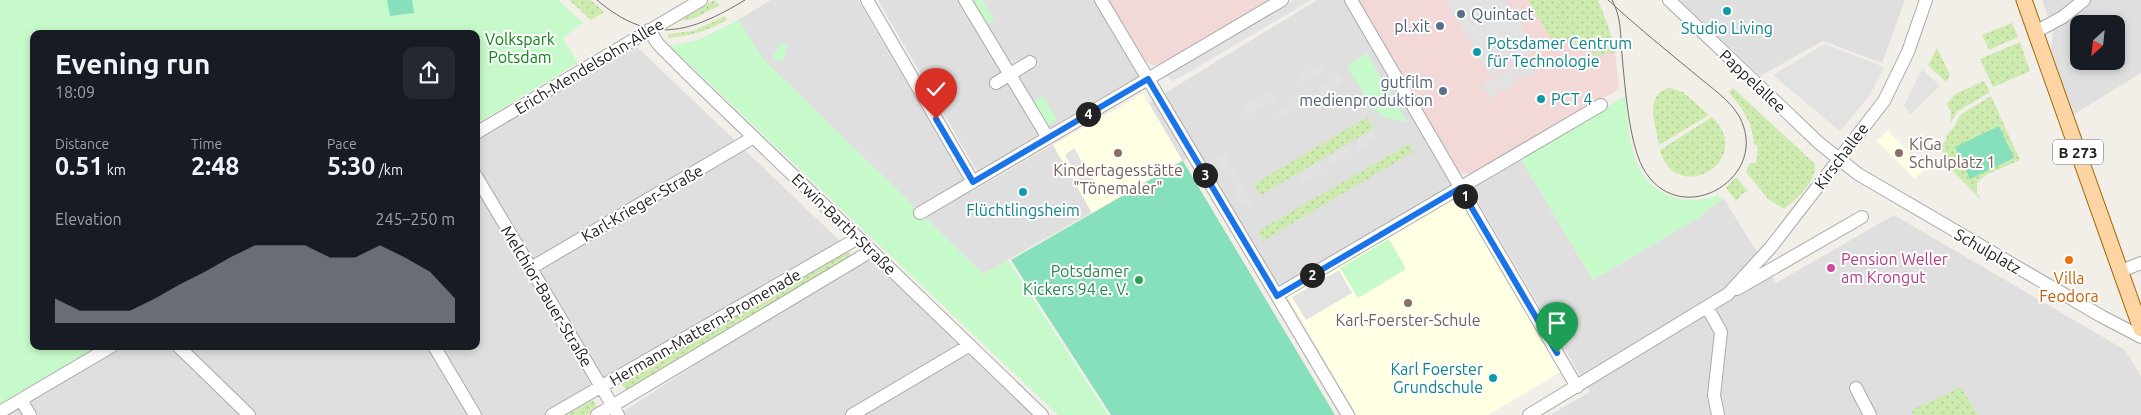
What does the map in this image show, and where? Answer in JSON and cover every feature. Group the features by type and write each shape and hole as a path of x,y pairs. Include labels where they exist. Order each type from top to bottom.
{"main road":[{"name":"B 273","path":"2024,0 2141,330"}],"street":[{"name":"Erich-Mendelsohn-Allee","path":"480,131 701,0"},
{"path":"866,0 973,182"},
{"path":"964,0 1048,138"},
{"path":"1101,0 1348,415"},
{"path":"920,213 1282,0"},
{"path":"1351,0 1577,387"},
{"name":"Pappelallee","path":"1669,0 1764,91 1839,159"},
{"name":"Kirschallee","path":"1728,294 1771,247 1888,94 1908,52 1926,0"},
{"path":"2035,32 2063,16 2084,0"},
{"name":"Erwin-Barth-Straße","path":"649,30 658,44 1042,415"},
{"path":"996,83 1030,62"},
{"path":"1277,296 1601,105"},
{"name":"Karl-Krieger-Straße","path":"530,268 754,137"},
{"name":"Schulplatz","path":"1839,159 1906,203 2115,324 2141,337"},
{"name":"Melchior-Bauer-Straße","path":"480,183 615,410"},
{"name":"Kirschallee","path":"1529,415 1728,294 1862,217"},
{"name":"Hermann-Mattern-Promenade","path":"552,415 858,238"},
{"name":"Hermann-Mattern-Promenade","path":"597,415 615,410 871,251"},
{"path":"2121,271 2141,263"},
{"path":"1707,307 1721,332 1714,395 1718,415"},
{"path":"852,415 970,345"},
{"path":"0,412 105,350"},
{"path":"182,350 249,415"},
{"path":"436,350 475,415"},
{"path":"1856,388 1870,415"},
{"path":"21,400 30,415"}],"shaded area":[{"path":"771,0 858,0 971,192 1143,93 1149,103 1317,0 1351,0 1460,188 1277,295 1193,155 983,274 763,59 738,20"},
{"path":"878,0 1095,0 1141,78 978,173"},
{"path":"1108,0 1269,0 1163,65 1152,65 1144,60"},
{"path":"1294,0 1311,0 1172,82 1167,75"},
{"name":"Potsdamer Centrum für Technologie","path":"1358,0 1598,0 1614,43 1619,89 1476,173 1463,174 1459,171"},
{"path":"1445,0 1506,0 1536,50 1490,76"},
{"path":"1679,0 1905,0 1882,63 1823,41 1760,76"},
{"path":"2042,0 2141,0 2141,73 2073,115 2051,49 2053,29"},
{"path":"1825,44 1884,67 1870,95 1840,131 1773,75"},
{"path":"637,47 840,241 551,415 0,415 109,350 480,350 480,137"},
{"path":"1527,59 1535,73 1522,80 1518,74 1514,75 1518,83 1502,92 1498,86 1494,87 1498,94 1490,99 1482,85"},
{"path":"1319,64 1323,71 1302,83 1298,76"},
{"path":"1922,69 1940,86 1911,114 1904,106"},
{"path":"1339,75 1343,82 1322,95 1318,88"},
{"path":"1270,91 1275,100 1247,116 1242,108"},
{"name":"Kindertagesstätte \"Tönemaler\"","path":"1143,93 1182,160 1092,213 1053,145"},
{"path":"1297,100 1301,107 1275,122 1271,115"},
{"path":"1372,131 1377,139 1359,149 1355,142"},
{"name":"KiGa Schulplatz 1","path":"1888,131 1925,168 1915,179 1877,141"},
{"path":"1074,148 1094,182 1083,187 1065,155"},
{"path":"1346,148 1350,155 1332,165 1328,158"},
{"path":"1223,152 1235,173 1228,177 1215,157"},
{"path":"1521,159 1593,280 1705,214 1705,211 1724,199 1776,283 1894,215 2125,350 2141,376 2141,415 1550,415 1590,392 1470,189"},
{"path":"1318,163 1323,171 1302,183 1298,175"},
{"path":"1239,181 1252,203 1245,207 1232,184"},
{"name":"Karl-Foerster-Schule","path":"1453,199 1464,203 1564,370 1488,415 1357,415 1287,296"},
{"path":"871,251 1042,415 618,415"},
{"path":"1339,270 1352,293 1306,320 1292,297"}],"green space":[{"name":"Volkspark Potsdam","path":"0,0 558,0 583,23 563,38 578,63 480,122 480,30 30,30 30,350 94,350 0,406"},
{"path":"387,0 412,0 414,13 390,16"},
{"path":"569,0 591,0 604,12 591,20"},
{"path":"714,0 720,5 693,19 680,21"},
{"path":"969,0 982,0 994,20 985,26"},
{"path":"1528,0 1598,0 1616,52 1595,56 1589,46 1552,40"},
{"path":"725,16 727,20 705,30 668,38 668,34 693,31"},
{"path":"738,20 763,59 983,274 1008,260 1108,415 1058,415 670,46 698,40"},
{"path":"2012,23 2018,37 1989,50 1982,35"},
{"path":"2020,42 2030,71 1993,87 1980,59"},
{"path":"781,43 787,45 783,60 777,61 773,56"},
{"path":"1937,48 1950,75 1946,82 1928,65"},
{"path":"1367,53 1407,122 1384,117 1373,108 1347,66"},
{"path":"1984,81 1990,92 1958,111 1950,124 1951,111 1946,104 1957,93"},
{"path":"1670,88 1683,92 1709,115 1659,145 1653,112 1654,103 1656,96"},
{"path":"1733,88 1815,164 1809,184 1784,209 1768,199 1746,172 1750,163 1756,163 1758,146 1754,144 1752,129 1746,116 1729,92"},
{"path":"1043,96 1057,120 1047,126 1033,102"},
{"path":"1625,96 1633,153 1642,173 1650,183 1659,191 1681,199 1706,199 1718,195 1724,199 1705,211 1705,214 1593,280 1521,159"},
{"path":"1991,96 2020,160 1986,175 1977,183 1977,193 1982,201 1951,169 1940,145 1946,141 1947,135 1954,127 1960,115"},
{"path":"1367,117 1374,128 1261,195 1254,184"},
{"path":"1712,117 1723,133 1725,149 1719,162 1708,171 1695,176 1681,175 1668,167 1660,150"},
{"path":"1999,126 2014,158 1970,179 1955,147"},
{"path":"1409,144 1413,152 1263,241 1258,231"},
{"name":"Potsdamer Kickers 94 e. V.","path":"1183,161 1335,415 1111,415 1011,260"},
{"path":"1736,177 1748,191 1743,193 1736,201 1726,188"},
{"path":"1389,239 1406,269 1358,298 1340,268"},
{"path":"847,250 854,258 627,392 621,383"},
{"path":"1961,387 1978,415 1913,415 1912,410"},
{"path":"593,400 598,408 587,415 567,415"}],"tram line":[{"path":"597,0 617,15 635,24 653,29 671,30 688,27 706,20 745,0"},
{"path":"1608,0 1619,10 1629,19 1651,38 1719,94 1739,116 1746,138 1744,158 1734,175 1719,188 1701,196 1681,197 1662,189 1646,173 1640,162 1632,133 1626,99 1619,20 1615,7 1612,0"}],"place":[{"name":"Studio Living","path":"1727,11"},
{"name":"Quintact","path":"1461,14"},
{"name":"pl.xit","path":"1440,26"},
{"name":"Potsdamer Centrum für Technologie","path":"1477,52"},
{"name":"gutfilm medienproduktion","path":"1443,91"},
{"name":"PCT 4","path":"1541,99"},
{"name":"Kindertagesstätte \"Tönemaler\"","path":"1118,153"},
{"name":"KiGa Schulplatz 1","path":"1899,153"},
{"name":"Flüchtlingsheim","path":"1023,192"},
{"name":"Villa Feodora","path":"2069,260"},
{"name":"Pension Weller am Krongut","path":"1831,268"},
{"name":"Potsdamer Kickers 94 e. V.","path":"1139,280"},
{"name":"Karl-Foerster-Schule","path":"1408,303"},
{"name":"Karl Foerster Grundschule","path":"1493,378"}],"route":[{"path":"936,119 973,182 1148,79 1277,296 1460,188 1557,353"}]}
